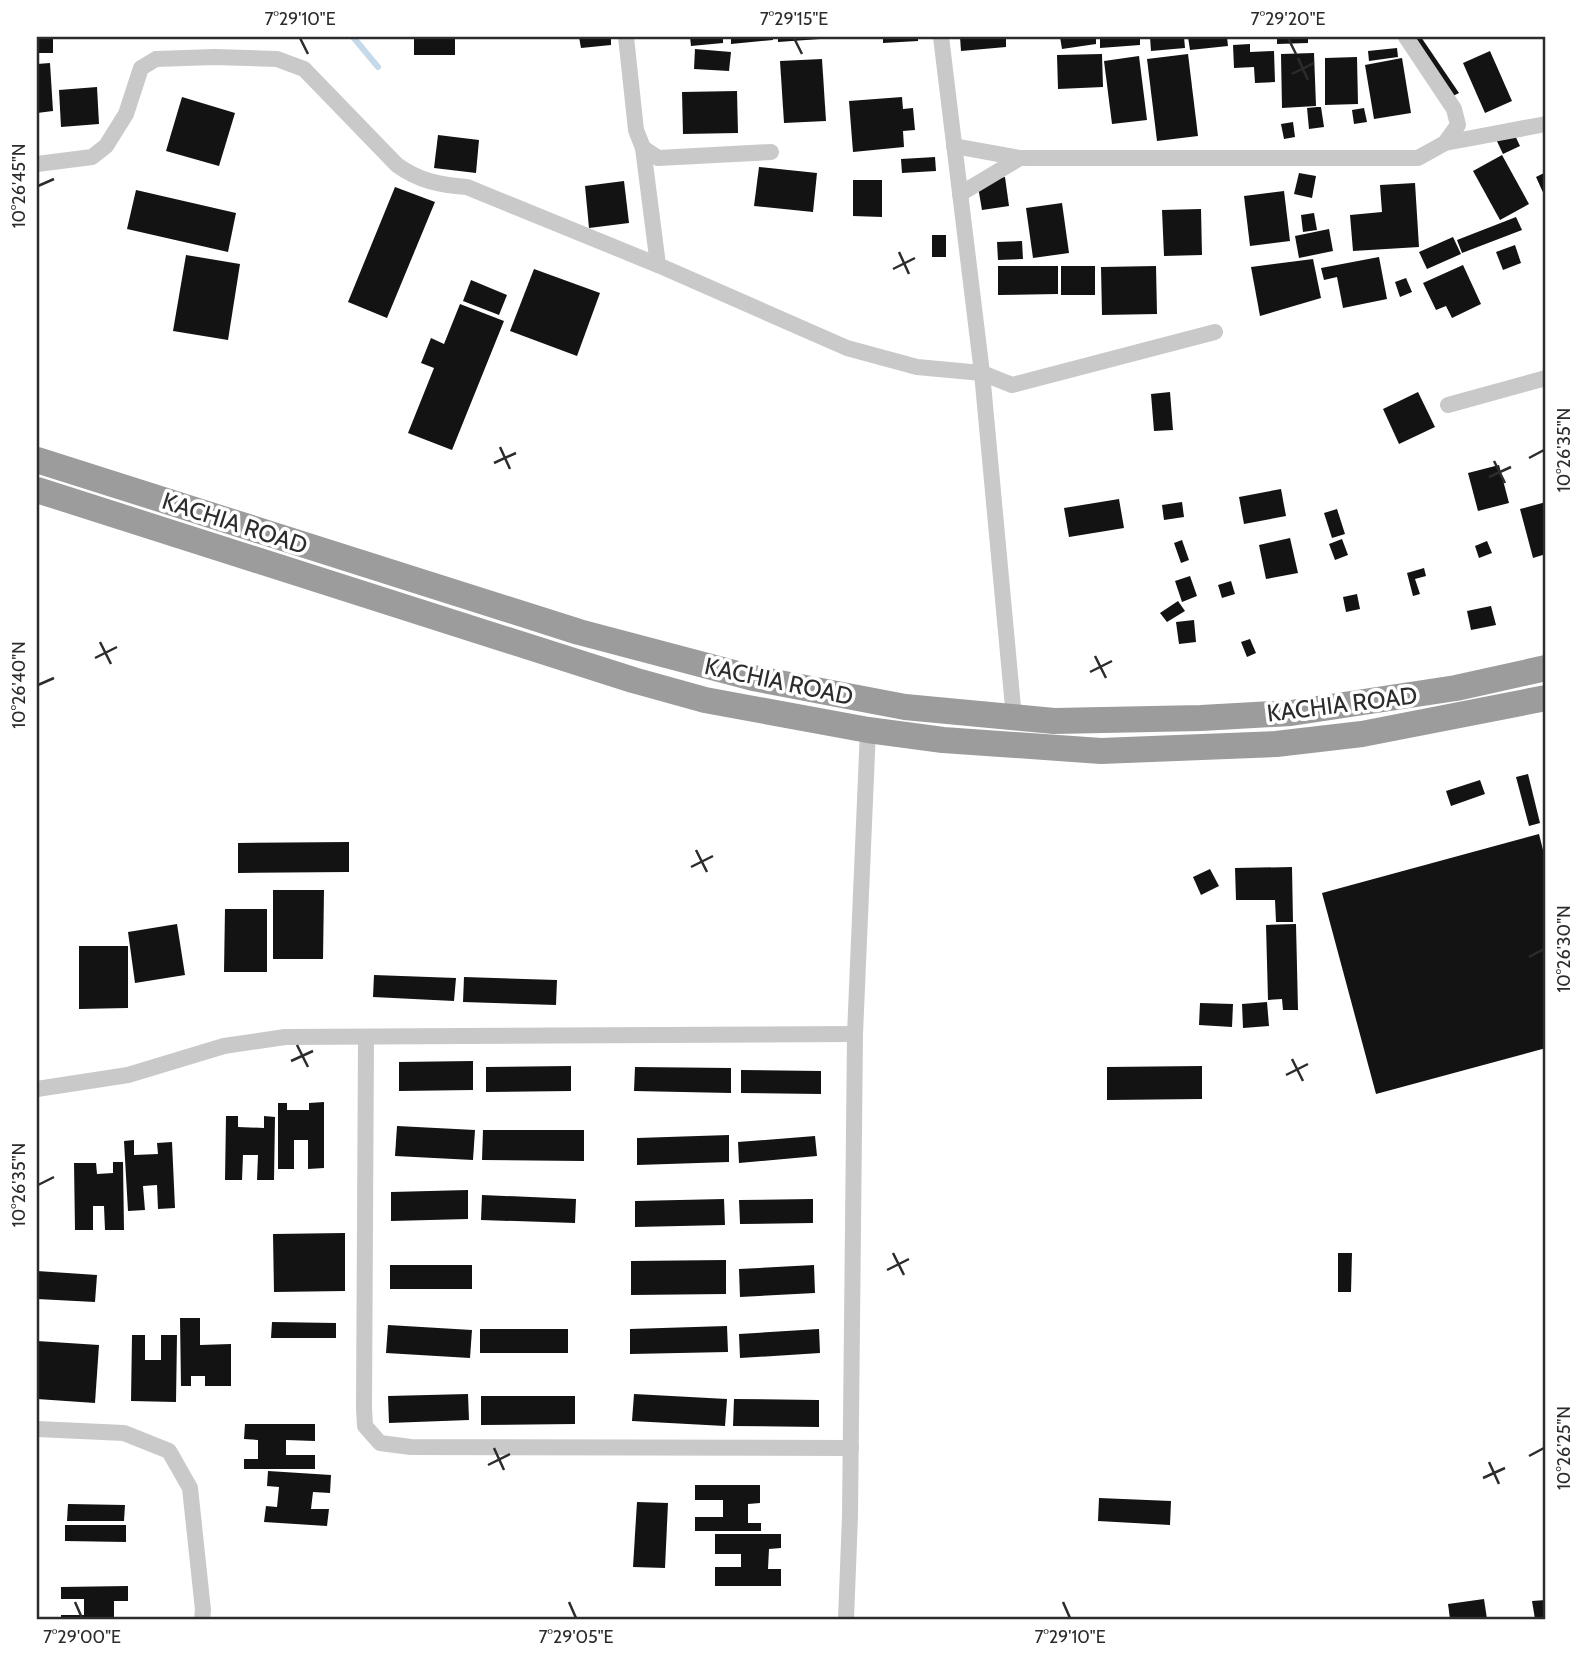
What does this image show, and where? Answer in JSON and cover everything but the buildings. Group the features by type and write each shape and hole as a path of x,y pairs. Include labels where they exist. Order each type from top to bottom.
{"highway":[{"name":"KACHIA ROAD","path":"37,460 579,632 753,678 905,707 1054,721 1120,721 1291,713 1456,688 1546,668"},
{"name":"KACHIA ROAD","path":"37,490 633,680 705,700 868,730 943,740 1101,751 1263,745 1362,734 1546,698"}],"street":[{"path":"626,37 636,130 643,148 658,265"},
{"path":"941,37 982,373 1014,718"},
{"path":"1406,37 1454,109 1458,125 1445,143"},
{"path":"37,164 92,158 106,146 126,114 141,68 156,59 277,59 304,69 412,176 438,185 467,187 658,265 847,348 917,367 982,373 1012,385 1215,332"},
{"path":"954,146 1020,158 1418,158 1445,143 1546,124"},
{"path":"643,148 658,158 771,152"},
{"path":"960,194 1020,158"},
{"path":"1448,405 1546,379"},
{"path":"846,1619 851,1448 855,1034 868,730"},
{"path":"37,1089 128,1075 224,1046 285,1037 855,1034"},
{"path":"366,1038 363,1408 365,1426 380,1443 411,1447 851,1448"},
{"path":"37,1429 124,1433 169,1451 190,1488 204,1610 202,1619"}],"waterway":[{"path":"353,37 378,67"}]}
